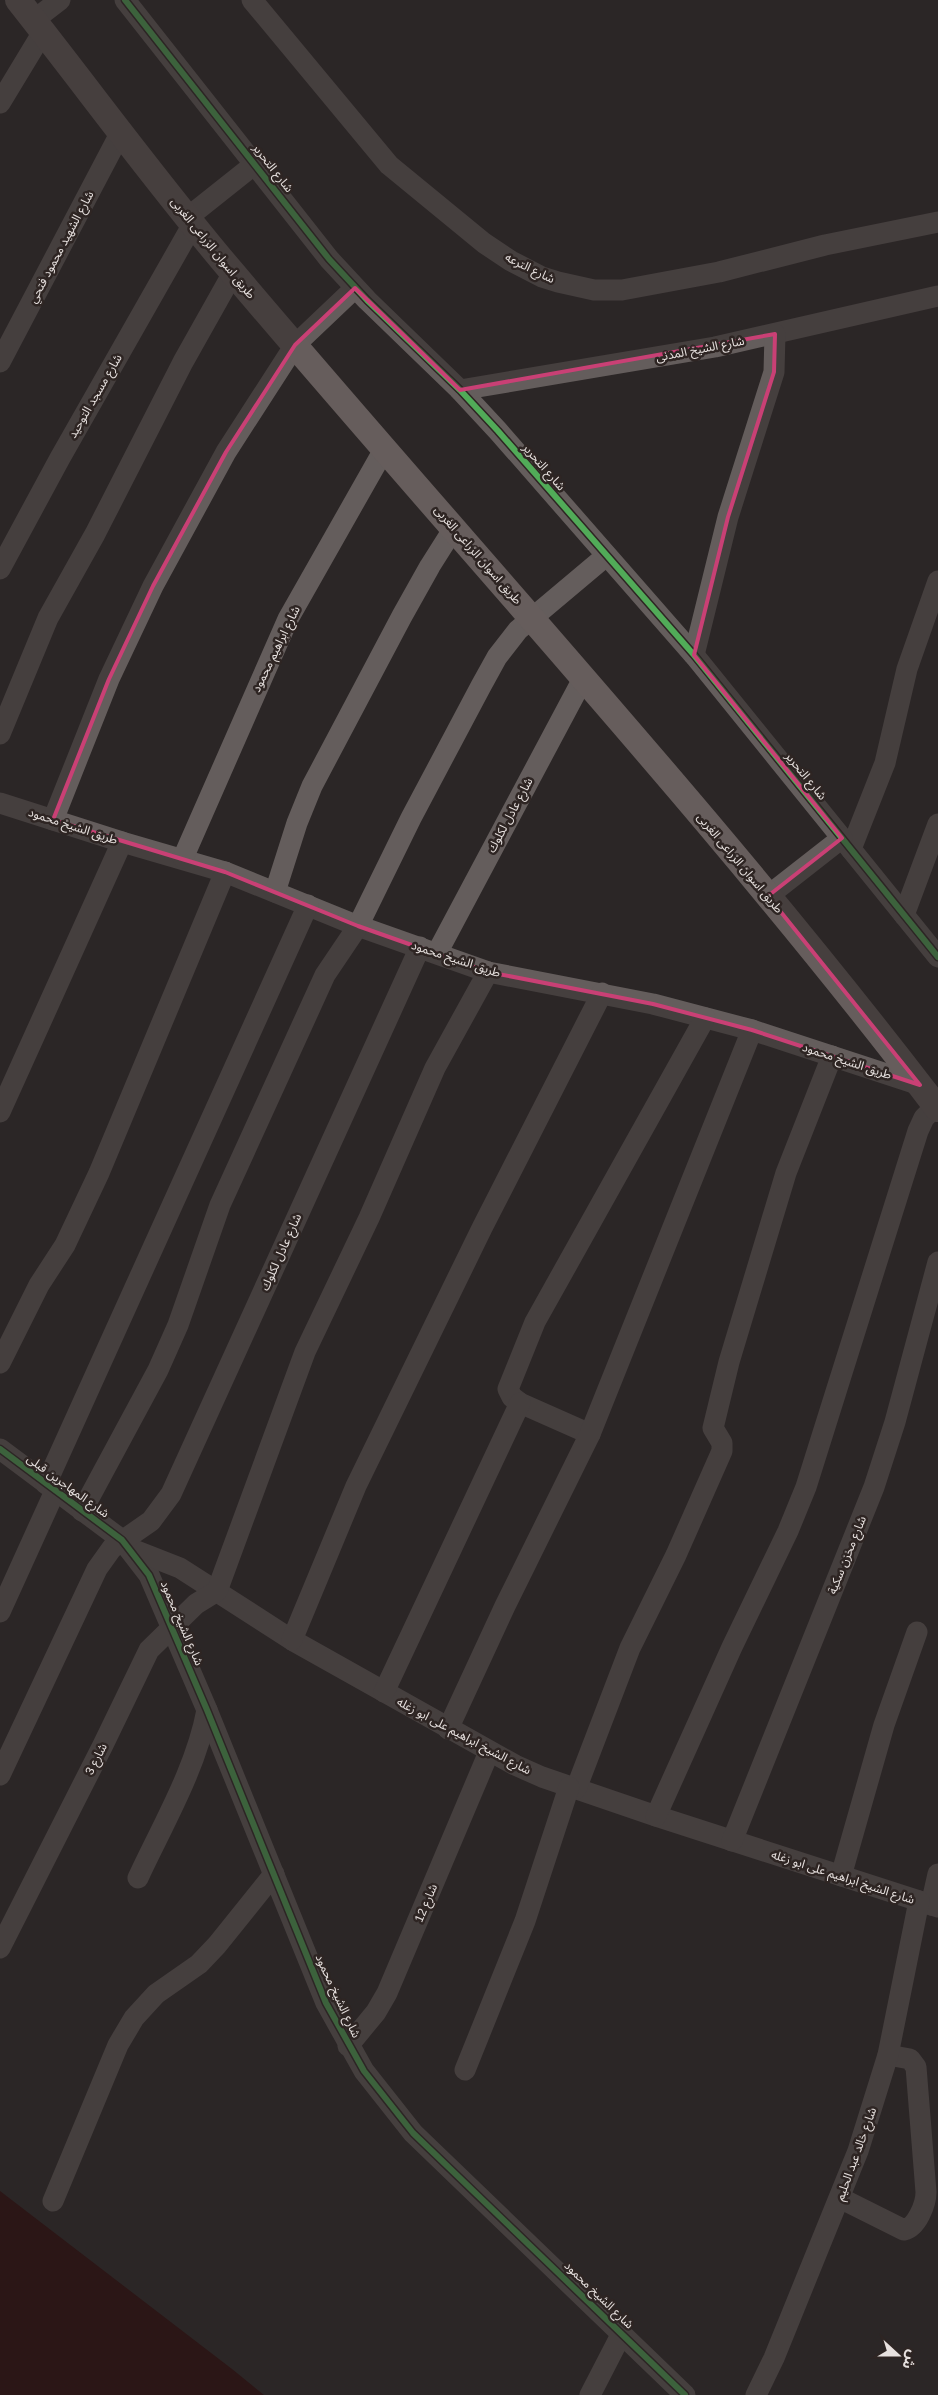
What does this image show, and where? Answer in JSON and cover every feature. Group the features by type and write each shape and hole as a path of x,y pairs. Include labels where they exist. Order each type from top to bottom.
{"main road":[{"name":"طريق اسوان الزراعى الغربى","path":"32,17 190,221 233,273 584,676 768,896 937,1106"}],"street":[{"path":"0,103 32,17 60,0"},
{"name":"شارع التحرير","path":"125,0 329,259 355,288 460,390 498,431 694,655 938,957"},
{"name":"شارع الترعه","path":"252,0 389,165 484,243 542,277 594,290 622,290 719,272 825,245 938,222"},
{"name":"شارع الشهيد محمود فتحي","path":"0,362 122,132"},
{"path":"190,221 255,164"},
{"name":"شارع مسجد التوحيد","path":"0,570 190,221"},
{"path":"0,734 48,618 95,534 183,362 233,273"},
{"path":"53,820 109,679 154,586 226,452 295,345 355,288"},
{"name":"شارع الشيخ المدنى","path":"460,390 685,352 775,334 938,296"},
{"path":"694,655 728,517 774,372 775,334"},
{"name":"شارع ابراهيم محمود","path":"183,858 288,619 385,448"},
{"path":"275,892 297,824 312,786 402,616 454,528"},
{"path":"82,1511 158,1370 178,1325 220,1205 325,975 358,926 411,818 480,686 507,643 532,617 606,556"},
{"path":"768,896 847,844 885,763 907,669 938,581"},
{"name":"شارع عادل لكلوك","path":"0,1776 97,1569 104,1558 126,1544 151,1521 171,1494 428,950 584,676"},
{"name":"طريق الشيخ محمود","path":"0,803 122,842 183,858 225,872 358,926 488,972 602,993 752,1030 920,1085"},
{"path":"904,915 938,824"},
{"path":"0,1112 122,842"},
{"path":"0,1364 39,1285 65,1245 99,1173 225,872"},
{"path":"0,1612 50,1487 308,905"},
{"path":"217,1591 305,1352 369,1218 435,1068 488,972"},
{"path":"292,1640 361,1477 482,1228 602,993"},
{"path":"590,1434 520,1403 512,1397 508,1389 535,1322 705,1018"},
{"path":"448,1729 505,1606 590,1434 752,1030"},
{"path":"465,2070 525,1921 573,1788 630,1648 676,1555 722,1451 722,1443 714,1428 730,1362 786,1173 832,1056"},
{"path":"656,1816 732,1647 788,1531 806,1488 918,1131 924,1118 937,1106"},
{"name":"شارع مخزن سكية","path":"732,1840 874,1487 895,1422 938,1262"},
{"path":"384,1692 520,1403"},
{"name":"شارع المهاجرين قبلى","path":"0,1449 126,1544"},
{"name":"شارع الشيخ ابراهيم على ابو زغله","path":"126,1544 180,1568 292,1640 489,1752 542,1777 930,1905"},
{"name":"شارع الشيخ محمود","path":"126,1544 149,1575 207,1710 326,2003 348,2046 388,2103 413,2133 685,2395"},
{"name":"شارع 3","path":"0,1948 104,1745 149,1650 196,1604 217,1591"},
{"path":"841,1876 884,1726 917,1632"},
{"path":"138,1878 192,1764 201,1738 207,1710"},
{"name":"شارع 12","path":"348,2046 368,2024 387,1993 489,1752"},
{"path":"53,2201 118,2045 134,2018 156,1994 199,1964 274,1874"},
{"name":"شارع خالد عبد الحليم","path":"756,2395 774,2358 858,2151 888,2055 938,1874"},
{"path":"840,2198 904,2230 912,2227 924,2204 926,2192 916,2067 910,2060 888,2055"},
{"path":"590,2395 622,2333"}],"highlighted area":[{"path":"355,288 460,390 775,334 774,372 728,517 694,655 842,838 768,896 920,1085 752,1030 653,1004 488,972 358,926 225,872 53,820 109,679 153,586 226,452 295,345"}],"shaded area":[{"path":"0,2191 232,2369 264,2395 0,2395"}],"cycle path":[{"path":"125,0 329,259 367,300 460,390 498,431 694,655 938,957"},
{"path":"0,1449 122,1540 149,1575 207,1710 326,2003 364,2071 413,2133 685,2395"}]}
